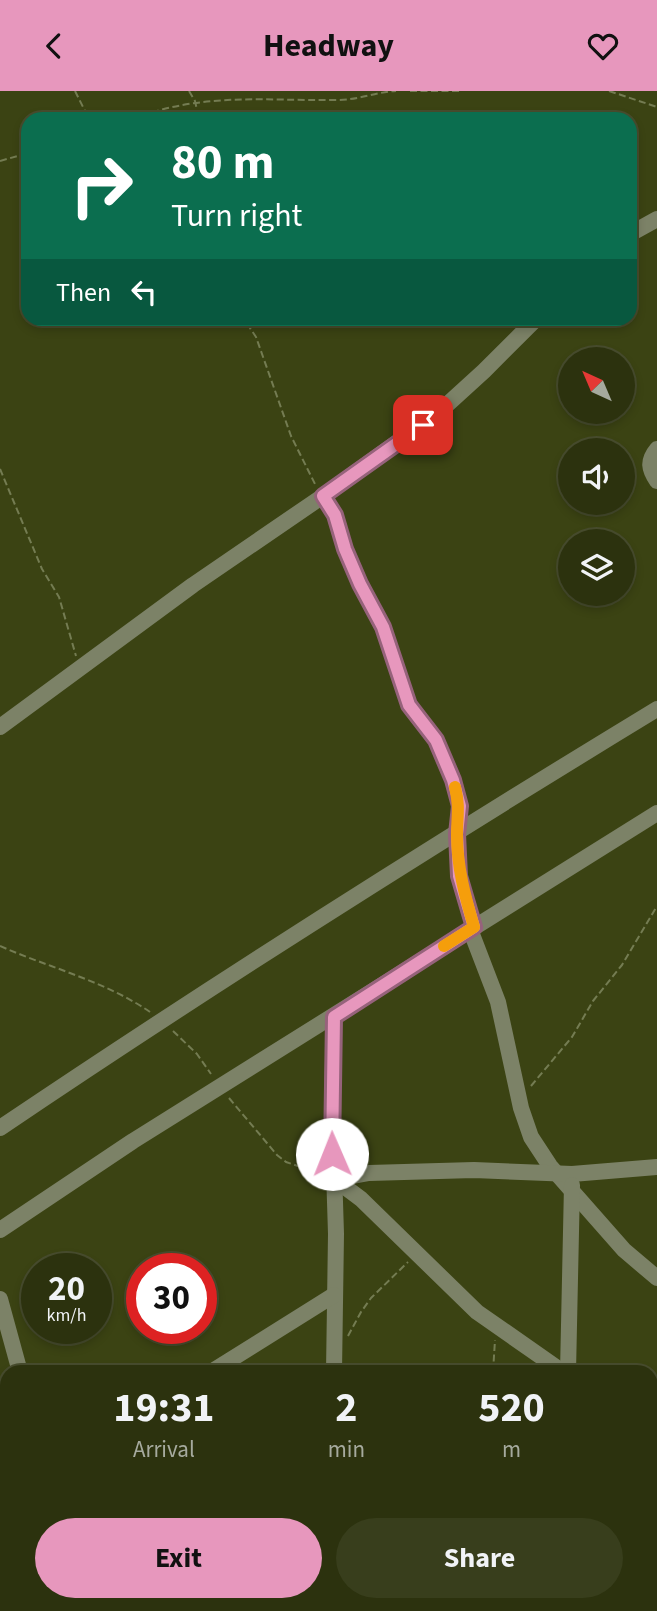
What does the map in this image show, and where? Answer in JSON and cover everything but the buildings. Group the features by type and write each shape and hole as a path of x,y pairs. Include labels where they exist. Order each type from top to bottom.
{"street":[{"path":"637,231 657,219"},
{"path":"0,727 193,585 439,412 529,326"},
{"path":"657,449 650,464 650,471 657,481"},
{"path":"323,496 335,515 345,549 360,584 383,627 409,705 436,740 444,756 460,806 457,834 459,876 472,928 498,1002 519,1100 531,1137 624,1249 657,1278"},
{"path":"0,1128 161,1019 657,709"},
{"path":"0,1230 133,1140 657,813"},
{"path":"333,1365 336,1234 334,1017"},
{"path":"336,1180 383,1173 474,1170 567,1179 657,1167"},
{"path":"566,1365 567,1179"},
{"path":"336,1180 361,1199 477,1312 555,1365"},
{"path":"222,1365 334,1295"},
{"path":"0,1299 18,1365"}],"path":[{"path":"75,91 86,112"},
{"path":"188,91 195,101 197,112"},
{"path":"156,112 195,101 349,100 396,91"},
{"path":"410,91 460,91"},
{"path":"609,91 657,107"},
{"path":"0,161 21,155"},
{"path":"249,326 256,337 291,436 323,496"},
{"path":"0,469 42,569 59,597 70,629 73,651 82,666"},
{"path":"519,1100 572,1037 593,1001 622,965 657,906"},
{"path":"0,946 39,963 77,974 136,1002 161,1019 197,1054 219,1087 277,1155 286,1162 336,1180"},
{"path":"334,1365 371,1298 416,1255"},
{"path":"493,1365 495,1325"}],"slow traffic":[{"path":"444,946 474,927 459,876 457,834 460,806 455,787"}],"route":[{"path":"332,1154 334,1017 474,927 459,876 457,834 460,806 453,780 436,740 409,705 383,627 360,584 332,508 323,496 423,425"}]}
